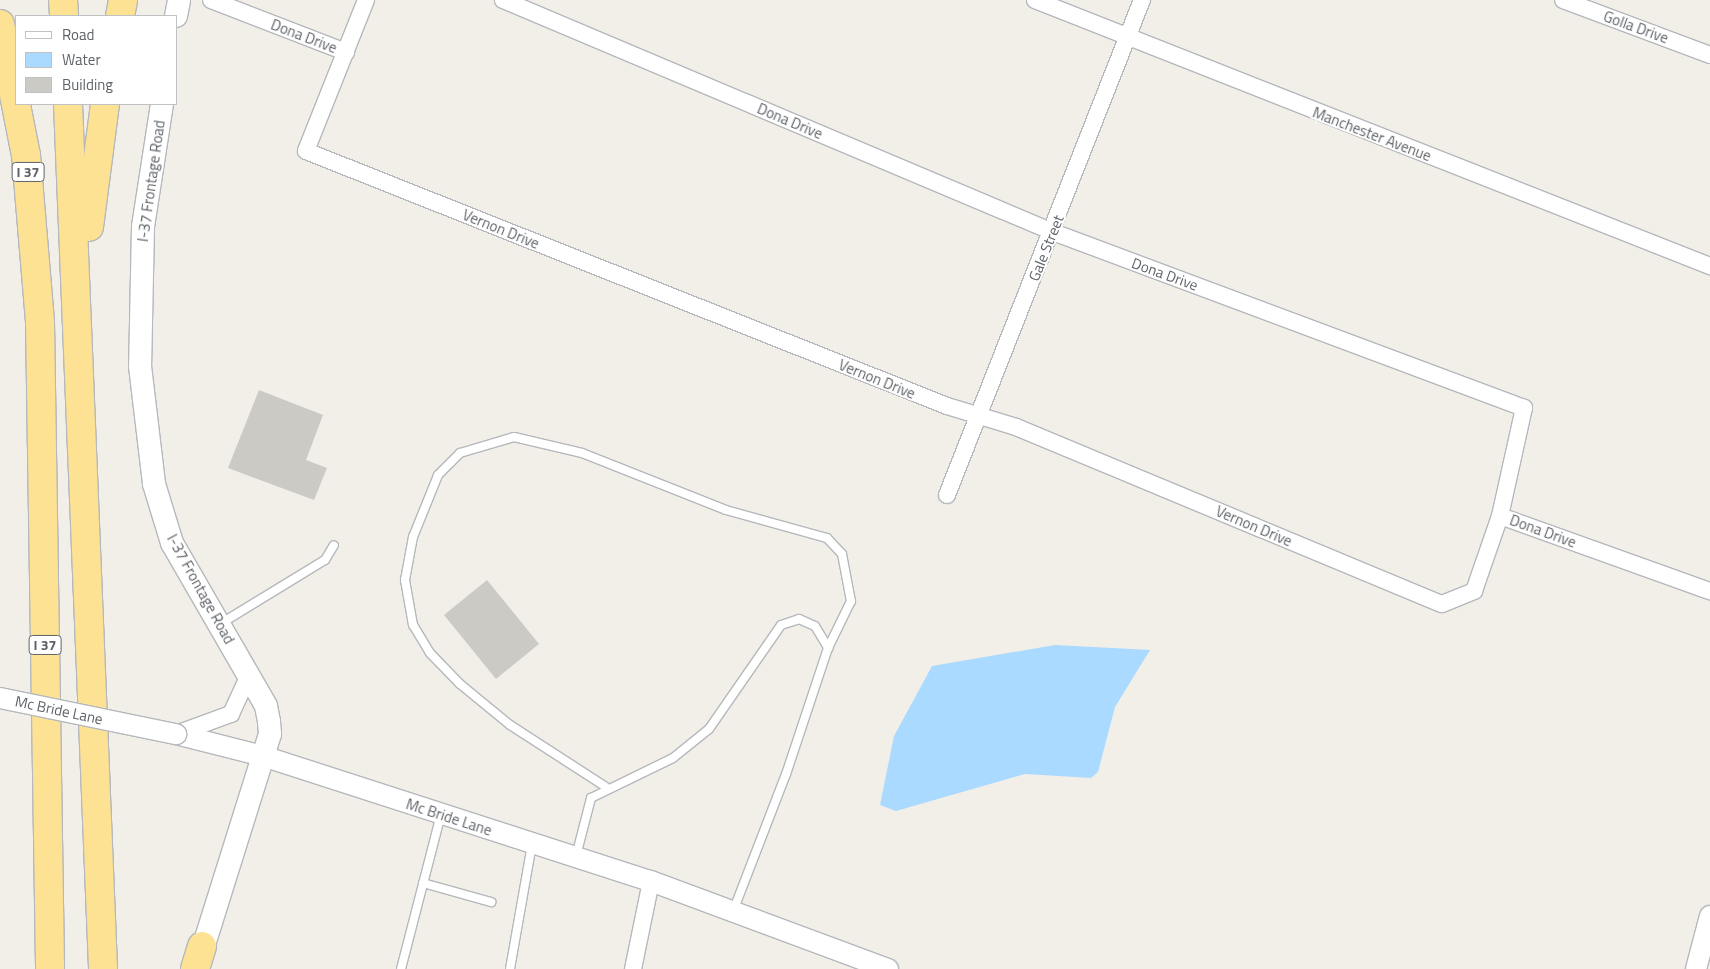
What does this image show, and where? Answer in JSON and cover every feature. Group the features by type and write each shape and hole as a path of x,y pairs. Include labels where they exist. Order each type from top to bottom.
{"highway":[{"path":"63,0 64,15"},
{"path":"120,15 123,0"},
{"name":"I 37","path":"0,24 15,100"},
{"name":"I 37","path":"16,105 26,155 40,322 50,969"},
{"path":"68,105 79,323 103,969"},
{"path":"79,323 105,105"},
{"path":"0,112 26,281 40,322"}],"main road":[{"path":"176,15 179,0"},
{"name":"I-37 Frontage Road","path":"162,105 143,226 140,366 154,484 172,543 249,676 269,722 263,756 198,961"}],"street":[{"name":"Dona Drive","path":"211,0 346,52 366,0"},
{"name":"Dona Drive","path":"503,0 1053,232 1524,408 1500,516 1710,591"},
{"name":"Manchester Avenue","path":"1035,0 1126,38 1710,266"},
{"name":"Gale Street","path":"947,495 977,416 1053,232 1142,0"},
{"name":"Golla Drive","path":"1563,0 1710,55"},
{"name":"Vernon Drive","path":"346,52 306,151 977,416 1016,427 1442,604 1474,591 1500,516"},
{"path":"176,734 231,714 249,676"},
{"name":"Mc Bride Lane","path":"0,698 176,734 263,756 651,881 888,969"},
{"path":"633,969 651,881"},
{"path":"1696,969 1710,916"}],"lane":[{"path":"606,787 510,725 460,684 430,653 413,625 405,580 413,537 438,475 460,453 514,438 582,453 726,510 827,538 842,554 850,601 828,648 786,774 733,912"},
{"path":"220,624 325,560 334,545"},
{"path":"576,858 591,798 606,787 672,758 709,729 781,625 799,619 815,626 828,648"},
{"path":"400,969 441,814"},
{"path":"510,969 532,844"},
{"path":"423,883 491,902"}],"water":[{"path":"1055,645 1150,650 1115,707 1098,772 1091,778 1025,774 896,811 880,805 894,736 932,666"}],"building":[{"path":"259,390 323,415 306,460 327,468 314,500 228,468"},
{"path":"487,580 539,644 496,679 444,615"}]}
